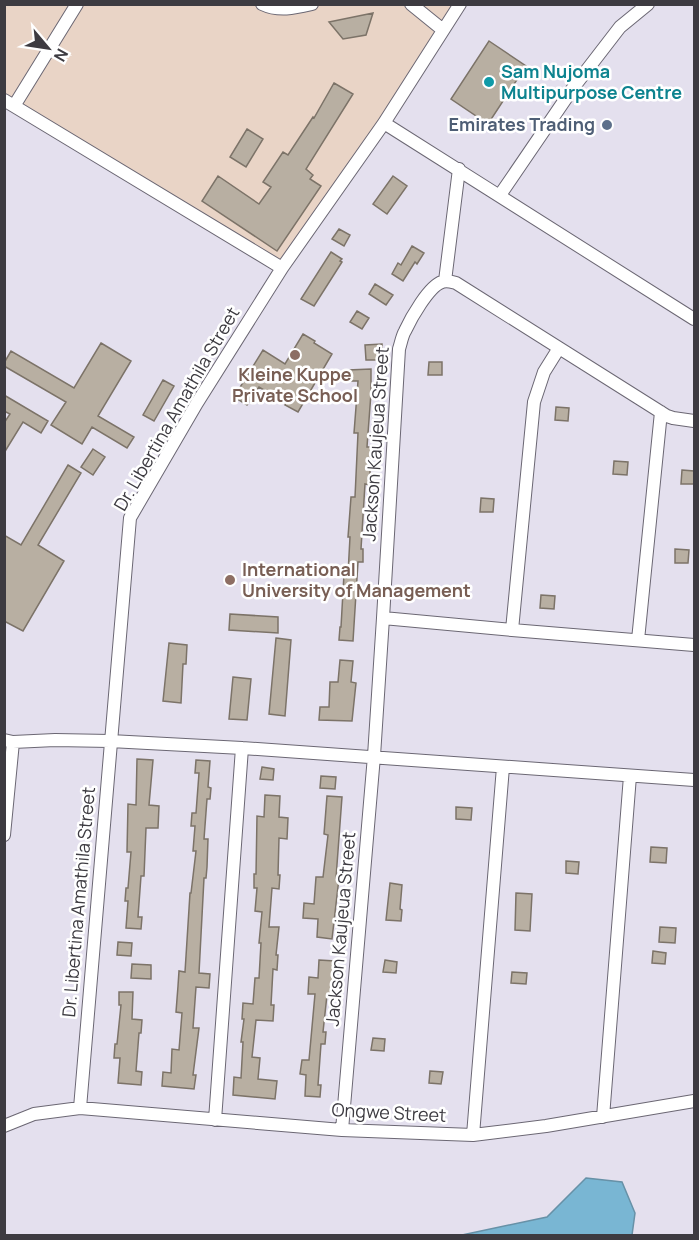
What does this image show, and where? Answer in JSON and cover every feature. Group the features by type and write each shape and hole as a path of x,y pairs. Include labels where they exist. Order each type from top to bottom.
{"street":[{"path":"76,4 9,103 282,268"},
{"path":"262,4 269,8 283,10 312,4"},
{"path":"411,4 443,30"},
{"name":"Dr. Libertina Amathila Street","path":"80,1108 130,518 197,404 282,268 384,123 460,4"},
{"path":"500,195 573,88 620,27 648,4"},
{"path":"384,123 694,319"},
{"path":"459,169 445,281 456,283 661,412 673,418 694,422"},
{"name":"Jackson Kaujeua Street","path":"342,1130 374,756 399,349 404,332 429,292 434,286 445,281"},
{"path":"512,630 534,402 544,372 559,348"},
{"path":"638,640 661,412"},
{"path":"383,618 694,645"},
{"path":"4,835 9,741 110,741 243,748 694,780"},
{"path":"215,1120 243,748"},
{"path":"473,1135 503,767"},
{"path":"603,1116 630,776"},
{"name":"Ongwe Street","path":"4,1126 34,1114 80,1108 342,1130 473,1135 546,1126 694,1101"}],"shaded area":[{"path":"5,5 460,5 282,268 5,100"}],"water":[{"path":"586,1178 622,1182 635,1213 632,1235 462,1235 547,1217"}],"building":[{"path":"373,13 366,35 343,39 329,22"},
{"name":"Sam Nujoma Multipurpose Centre","path":"489,41 526,66 488,124 451,99"},
{"path":"334,83 353,94 306,169 313,175 310,179 321,186 277,251 202,201 218,176 259,204 271,187 263,182 283,152 288,155 314,118"},
{"path":"247,129 263,139 246,167 230,157"},
{"path":"393,176 407,186 387,214 373,204"},
{"path":"339,229 350,235 344,246 332,239"},
{"path":"412,246 424,253 417,264 415,262 403,281 392,274 398,263 401,265"},
{"path":"331,252 342,259 340,261 342,262 314,306 301,299"},
{"path":"375,284 393,295 386,305 369,294"},
{"path":"357,311 369,318 362,329 350,322"},
{"path":"303,334 332,354 298,412 259,387 247,405 234,397 263,350 285,364"},
{"path":"101,343 131,361 98,416 134,437 127,448 92,427 82,444 51,425 66,402 4,366 11,351 74,388"},
{"path":"382,344 383,360 366,360 365,345"},
{"path":"429,362 442,362 442,375 428,375"},
{"path":"371,369 367,447 371,447 370,485 365,484 361,549 363,549 363,562 358,562 353,641 339,640 344,574 348,574 350,537 348,537 351,497 355,497 358,433 354,433 358,381 349,381 348,370"},
{"path":"163,380 174,386 154,421 143,415"},
{"path":"4,395 48,421 41,433 23,422 4,453 4,423 10,414 4,411"},
{"path":"556,407 569,408 568,421 555,420"},
{"path":"93,449 105,457 93,475 81,467"},
{"path":"614,461 628,462 627,475 613,474"},
{"path":"68,465 81,473 38,545 64,561 23,631 4,621 4,535 21,545"},
{"path":"682,470 694,471 694,484 681,484"},
{"path":"481,498 494,499 493,512 480,512"},
{"path":"675,549 689,550 688,563 675,563"},
{"path":"541,595 555,596 554,609 540,608"},
{"path":"230,614 278,617 278,633 229,630"},
{"path":"276,638 291,640 285,716 269,714"},
{"path":"169,643 187,645 186,664 183,664 181,703 163,701"},
{"path":"340,660 353,661 351,682 356,683 352,721 319,720 320,707 329,707 330,682 338,682"},
{"path":"233,677 251,679 247,720 229,719"},
{"path":"137,759 153,760 149,805 159,806 158,828 146,828 144,876 141,876 138,917 142,917 141,929 126,928 128,901 125,901 131,852 127,852 128,804 136,805"},
{"path":"196,760 210,761 208,787 211,788 210,799 207,799 204,839 208,839 207,867 206,878 204,878 199,973 210,974 209,988 196,987 193,1028 199,1028 193,1075 196,1075 194,1089 162,1086 163,1072 171,1073 172,1049 179,1050 182,1013 176,1012 179,971 185,972 190,893 196,851 193,851 195,826 191,826 192,813 196,813 199,773 195,773"},
{"path":"262,767 274,769 273,780 260,779"},
{"path":"321,776 336,777 335,789 320,788"},
{"path":"265,795 280,796 279,817 288,818 287,839 279,838 279,889 272,888 269,927 279,927 277,970 273,969 271,1005 274,1005 273,1021 256,1020 252,1057 260,1058 258,1079 277,1081 275,1099 233,1095 234,1077 241,1078 243,1003 253,1004 255,978 259,978 262,912 255,911 257,888 254,888 254,874 256,874 257,816 264,817"},
{"path":"327,796 342,797 336,878 339,878 332,939 317,937 318,919 303,918 304,903 314,904 316,877 323,877 328,835 324,834"},
{"path":"456,807 472,808 471,820 456,819"},
{"path":"651,847 667,848 666,863 650,862"},
{"path":"566,861 579,862 578,874 566,873"},
{"path":"390,883 402,885 401,921 386,920"},
{"path":"516,893 532,894 530,931 515,930"},
{"path":"660,927 676,928 675,943 659,942"},
{"path":"118,942 132,943 131,956 117,955"},
{"path":"653,951 666,953 665,964 652,963"},
{"path":"319,960 335,961 333,995 327,995 323,1032 326,1032 325,1044 321,1044 318,1085 321,1085 320,1097 305,1096 306,1075 300,1074 302,1060 309,1060 315,994 308,994 309,977 318,978"},
{"path":"385,960 397,962 396,973 383,972"},
{"path":"132,964 151,965 151,979 131,978"},
{"path":"512,972 527,973 526,984 511,983"},
{"path":"119,992 133,992 132,1019 142,1020 136,1071 142,1072 141,1085 118,1083 120,1058 114,1058 121,1005 119,1005"},
{"path":"373,1038 385,1039 384,1051 371,1050"},
{"path":"430,1071 443,1072 441,1084 429,1083"}],"place":[{"name":"Sam Nujoma Multipurpose Centre","path":"489,82"},
{"name":"Emirates Trading","path":"607,125"},
{"name":"Kleine Kuppe Private School","path":"295,355"},
{"name":"International University of Management","path":"230,580"}]}
